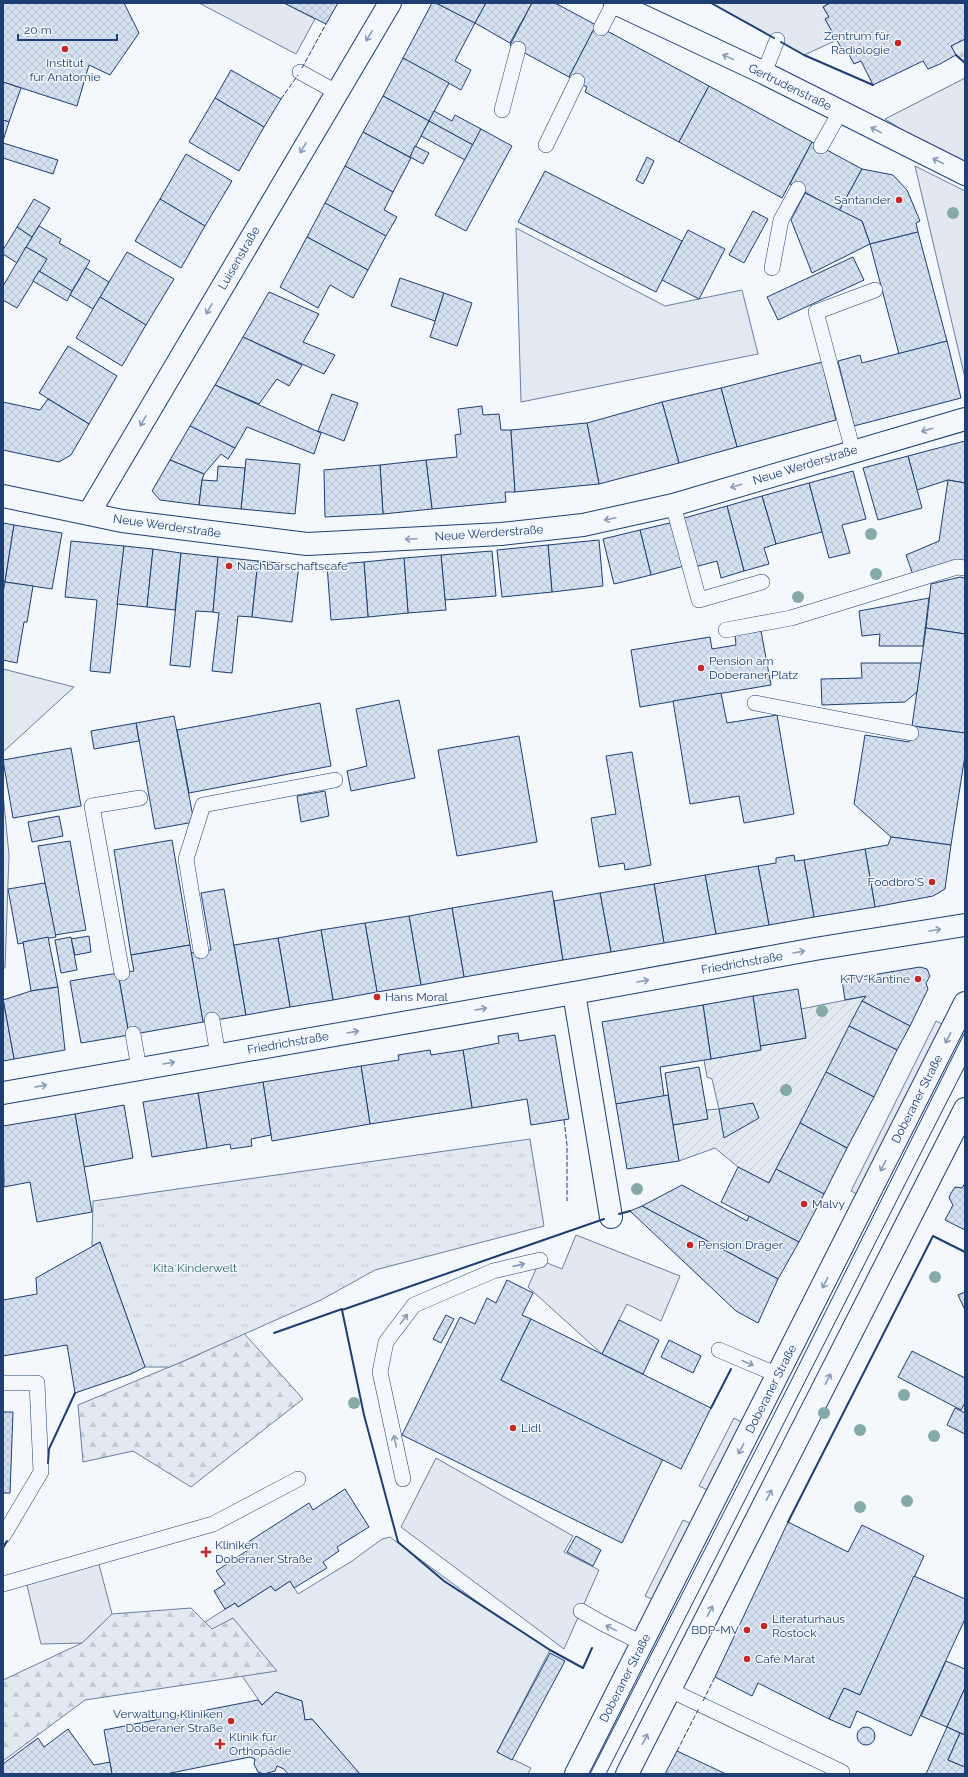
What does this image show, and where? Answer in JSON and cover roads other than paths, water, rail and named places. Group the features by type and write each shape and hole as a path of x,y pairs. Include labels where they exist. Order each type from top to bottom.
{"street":[{"name":"Luisenstraße","path":"89,513 336,92 390,3"},
{"name":"Gertrudenstraße","path":"614,3 764,74 965,174"},
{"name":"Neue Werderstraße","path":"3,496 122,521 307,544 501,534 583,525 672,505 965,419"},
{"name":"Friedrichstraße","path":"3,1093 574,994 815,949 911,934 963,929"},
{"path":"574,994 611,1217"},
{"name":"Doberaner Straße","path":"576,1774 965,1003"},
{"path":"627,1774 965,1108"}],"lane":[{"path":"602,28 614,3"},
{"path":"764,74 777,40"},
{"path":"502,110 518,49"},
{"path":"300,72 336,92"},
{"path":"546,145 577,81"},
{"path":"821,146 840,112"},
{"path":"772,268 781,220 798,189"},
{"path":"853,451 816,312 875,290"},
{"path":"672,505 699,600 762,582"},
{"path":"726,630 791,618 958,567 965,568"},
{"path":"755,703 911,733"},
{"path":"201,951 186,859 203,805 335,780"},
{"path":"122,972 92,806 140,798"},
{"path":"212,1020 218,1055"},
{"path":"133,1034 139,1069"},
{"path":"403,1479 380,1372 386,1342 414,1305 493,1271 540,1260"},
{"path":"719,1350 778,1376"},
{"path":"3,1383 37,1383 41,1472 3,1536"},
{"path":"3,1584 213,1524 298,1479"},
{"path":"581,1611 642,1643"},
{"path":"670,1690 842,1772 841,1774"}],"tram line":[{"path":"590,1774 791,1381 965,1032"},
{"path":"606,1774 965,1066"}],"place":[{"name":"Zentrum für Radiologie","path":"898,43"},
{"name":"Institut für Anatomie","path":"65,49"},
{"name":"Santander","path":"899,200"},
{"name":"Nachbarschaftscafe","path":"229,566"},
{"name":"Pension am Doberaner Platz","path":"701,668"},
{"name":"Foodbro'S","path":"932,882"},
{"name":"KTV-Kantine","path":"918,979"},
{"name":"Hans Moral","path":"377,997"},
{"name":"Malvy","path":"804,1204"},
{"name":"Pension Dräger","path":"690,1245"},
{"name":"Lidl","path":"513,1428"},
{"name":"Kliniken Doberaner Straße","path":"206,1552"},
{"name":"Literaturhaus Rostock","path":"764,1626"},
{"name":"BDP-MV","path":"747,1630"},
{"name":"Café Marat","path":"747,1659"},
{"name":"Verwaltung Kliniken Doberaner Straße","path":"231,1721"},
{"name":"Klinik für Orthopädie","path":"220,1744"}],"park label":[{"name":"Kita Kinderwelt","path":"195,1268"}]}
